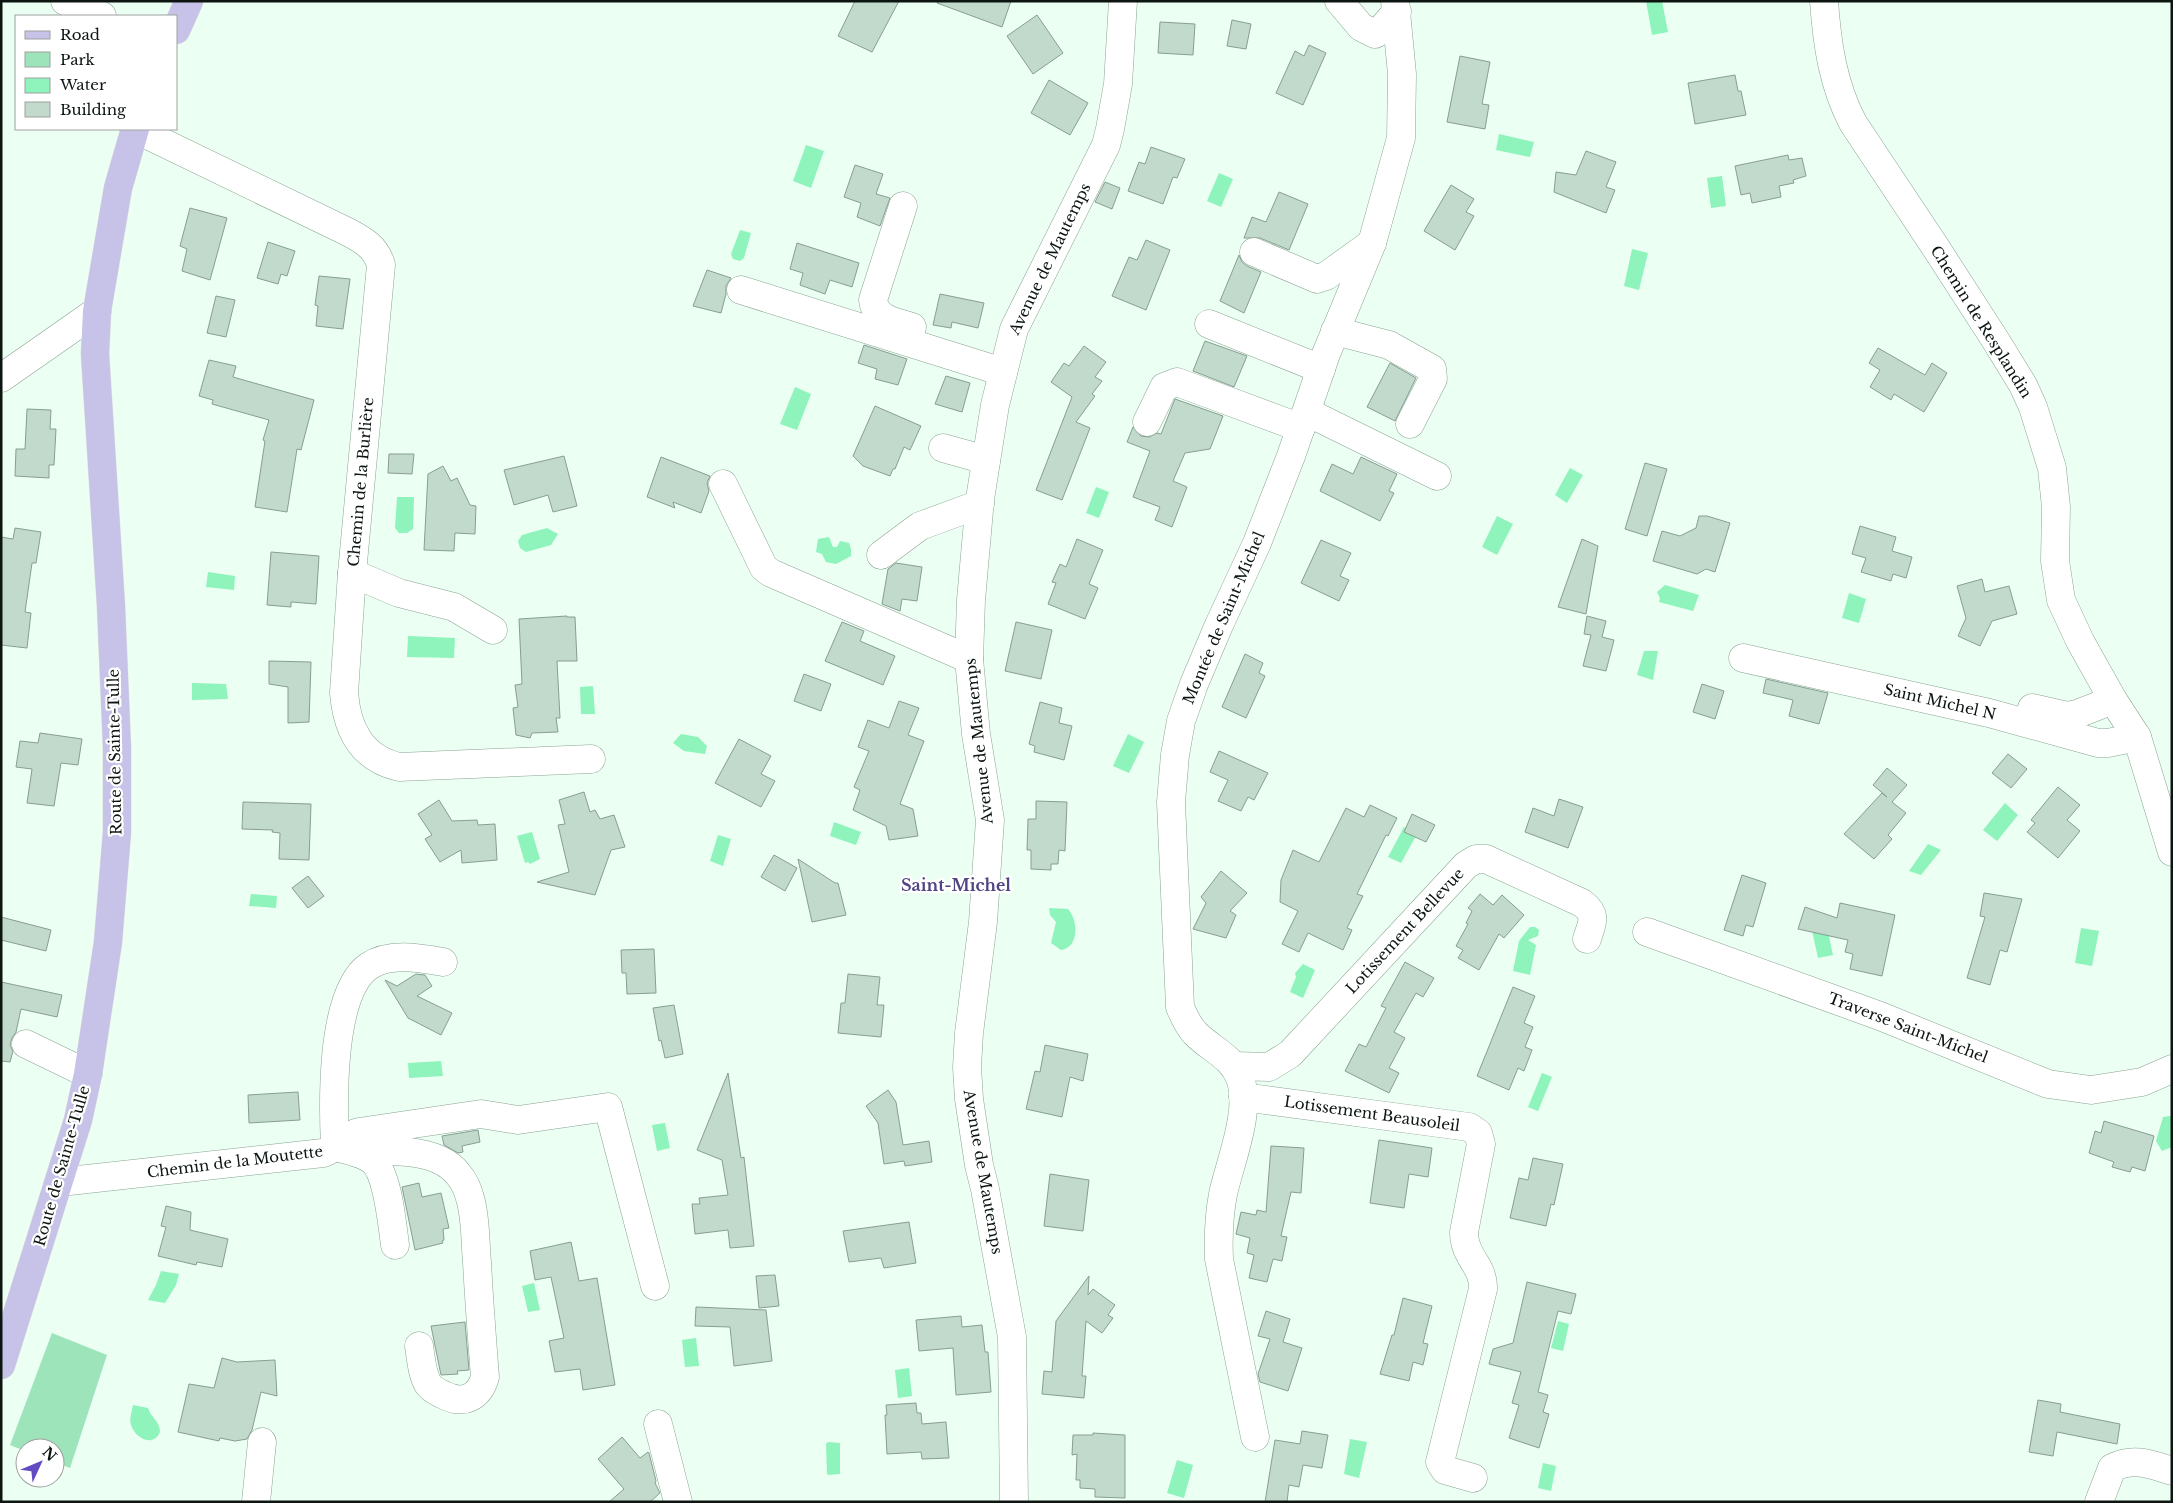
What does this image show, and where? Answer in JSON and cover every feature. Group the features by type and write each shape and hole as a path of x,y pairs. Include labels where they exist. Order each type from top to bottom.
{"main road":[{"path":"178,26 189,1"},
{"name":"Route de Sainte-Tulle","path":"1,1365 78,1120 88,1074 108,942 117,832 117,748 111,606 96,387 97,311 118,188 135,130"}],"street":[{"path":"66,1 100,15"},
{"name":"Avenue de Mautemps","path":"1014,1502 1012,1337 979,1165 969,1099 967,1067 970,1024 983,922 990,820 976,734 969,659 971,600 986,460 995,405 1004,366 1014,329 1021,313 1106,144 1118,84 1123,1"},
{"path":"1339,1 1361,27 1367,32 1375,34 1380,31 1396,6"},
{"name":"Chemin de Resplandin","path":"1824,1 1826,38 1832,70 1845,108 2000,348 2023,385 2033,407 2052,468 2056,507 2055,561 2061,600 2080,641 2136,737 2154,788 2172,852"},
{"name":"Montée de Saint-Michel","path":"1235,1066 1194,1033 1180,1007 1171,802 1175,755 1182,721 1194,684 1257,543 1328,352 1372,243 1401,138 1402,74 1396,6"},
{"name":"Chemin de la Burlière","path":"137,130 348,232 365,241 378,256 380,265 352,573 344,694 349,725 358,739 380,760 399,767 591,759"},
{"path":"903,206 873,300 876,311 887,319 1004,366"},
{"path":"1254,252 1317,279 1326,276 1372,243"},
{"path":"740,290 1004,366"},
{"path":"1,378 97,311"},
{"path":"1249,323 1328,352"},
{"path":"1209,324 1328,352 1389,345 1432,369 1433,379 1410,424"},
{"path":"1147,422 1164,387 1169,383 1177,382 1304,420 1437,476"},
{"path":"943,448 986,460"},
{"path":"723,484 764,568 771,573 969,659"},
{"path":"881,555 920,526 980,504"},
{"path":"352,573 399,593 454,607 493,630"},
{"name":"Saint Michel N","path":"1743,658 1989,712 2098,743 2108,743 2136,737"},
{"path":"1885,674 2067,716 2113,700"},
{"name":"Lotissement Bellevue","path":"1235,1066 1269,1067 1290,1054 1466,865 1476,859 1486,859 1590,909 1593,917 1587,939"},
{"name":"Traverse Saint-Michel","path":"1647,932 1880,1016 2048,1084 2091,1090 2142,1082 2172,1069"},
{"path":"346,1150 333,1104 335,1061 346,1000 352,984 370,966 391,958 417,957 443,962"},
{"path":"26,1044 88,1074"},
{"path":"1235,1066 1241,1081 1244,1097 1242,1114 1223,1195 1218,1237 1219,1259 1255,1437"},
{"name":"Lotissement Beausoleil","path":"1244,1097 1468,1127 1478,1133 1481,1144 1464,1240 1466,1248 1484,1279 1484,1289 1440,1462 1445,1470 1473,1478"},
{"name":"Chemin de la Moutette","path":"60,1182 346,1150 353,1134 481,1114 518,1120 608,1107 655,1286"},
{"path":"346,1150 371,1160 382,1174 396,1245"},
{"path":"346,1150 412,1152 431,1158 448,1165 458,1173 470,1198 475,1231 485,1377 482,1388 475,1395 461,1401 451,1399 432,1389 426,1380 419,1346"},
{"path":"658,1424 678,1502"},
{"path":"256,1502 262,1442"},
{"path":"2099,1502 2112,1468 2125,1462 2143,1462 2172,1471"}],"green space":[{"path":"52,1333 107,1355 70,1468 65,1466 65,1438 15,1438 15,1447 10,1445"}],"water":[{"path":"1646,1 1662,1 1668,32 1652,35"},
{"path":"1499,134 1534,142 1530,157 1496,150"},
{"path":"806,145 824,151 811,188 793,181"},
{"path":"1219,173 1233,179 1221,207 1207,201"},
{"path":"1722,176 1726,206 1711,208 1707,178"},
{"path":"740,230 751,233 744,258 740,261 733,259 731,254"},
{"path":"1632,249 1648,253 1639,290 1624,286"},
{"path":"795,387 811,394 797,430 780,424"},
{"path":"1570,468 1583,475 1567,503 1555,495"},
{"path":"1096,487 1109,492 1099,518 1086,513"},
{"path":"397,497 414,497 413,529 407,533 399,533 395,528"},
{"path":"1497,516 1513,524 1497,555 1482,547"},
{"path":"547,528 558,534 551,545 526,552 520,548 518,541 522,535"},
{"path":"829,537 833,547 837,547 840,541 849,543 851,556 836,564 826,562 822,554 816,552 818,539"},
{"path":"208,572 235,576 234,590 206,587"},
{"path":"1665,585 1699,595 1693,611 1659,602 1660,598 1657,592"},
{"path":"1849,593 1866,599 1859,623 1842,618"},
{"path":"408,636 455,638 454,658 407,657"},
{"path":"1644,651 1658,651 1653,680 1637,675"},
{"path":"192,683 226,684 228,699 192,700"},
{"path":"593,686 595,714 581,714 580,687"},
{"path":"681,734 698,737 707,746 705,754 684,751 673,743"},
{"path":"1128,734 1144,742 1129,773 1113,766"},
{"path":"2005,803 2018,815 1997,841 1983,830"},
{"path":"834,822 861,832 856,845 830,836"},
{"path":"1404,827 1417,834 1401,863 1388,857"},
{"path":"532,832 540,859 530,864 528,862 525,863 517,836"},
{"path":"718,835 731,839 723,866 710,861"},
{"path":"1928,844 1941,850 1921,875 1909,871"},
{"path":"251,894 277,896 276,908 249,906"},
{"path":"1049,908 1068,909 1074,920 1074,939 1067,948 1061,950 1051,943 1056,922 1050,915"},
{"path":"1826,923 1833,955 1818,958 1811,926"},
{"path":"1530,927 1535,927 1539,930 1538,936 1528,940 1536,945 1530,975 1513,971 1519,941"},
{"path":"2081,928 2099,931 2092,966 2075,963"},
{"path":"1303,964 1315,970 1303,998 1290,992 1296,977 1295,973"},
{"path":"441,1061 443,1076 409,1078 408,1063"},
{"path":"1542,1073 1552,1077 1538,1111 1528,1107"},
{"path":"2163,1117 2172,1117 2172,1147 2162,1151 2156,1141"},
{"path":"665,1123 670,1148 657,1151 652,1125"},
{"path":"161,1271 179,1274 176,1285 165,1303 148,1300"},
{"path":"534,1283 540,1310 528,1312 522,1286"},
{"path":"1558,1321 1569,1324 1563,1351 1551,1348"},
{"path":"696,1338 699,1366 685,1367 682,1340"},
{"path":"909,1368 912,1396 898,1398 895,1370"},
{"path":"133,1405 148,1408 160,1428 157,1437 149,1440 144,1439 133,1430 130,1420"},
{"path":"1350,1439 1367,1442 1359,1478 1344,1474"},
{"path":"828,1442 840,1443 840,1474 828,1475 827,1473 826,1444"},
{"path":"1177,1460 1193,1465 1184,1498 1167,1493"},
{"path":"1543,1463 1556,1466 1551,1491 1538,1488"}],"building":[{"path":"855,1 899,1 872,52 838,36"},
{"path":"938,1 1011,1 1002,27 937,3"},
{"path":"1037,15 1063,53 1033,74 1007,36"},
{"path":"1232,20 1251,24 1246,49 1227,46"},
{"path":"1160,22 1195,24 1193,55 1158,53"},
{"path":"1309,45 1326,53 1303,105 1276,93 1295,51 1304,56"},
{"path":"1460,56 1490,62 1482,104 1489,105 1485,129 1447,122"},
{"path":"1735,75 1738,91 1741,91 1746,115 1695,124 1688,83"},
{"path":"1049,80 1088,103 1070,135 1031,113"},
{"path":"1151,147 1185,159 1177,178 1173,177 1163,204 1128,191 1139,162 1145,164"},
{"path":"1586,151 1616,162 1606,187 1615,190 1606,213 1554,192 1556,172 1576,175"},
{"path":"1788,155 1789,160 1802,158 1806,176 1793,180 1794,183 1779,186 1781,197 1752,203 1750,193 1741,195 1735,166"},
{"path":"855,165 883,174 876,194 890,198 880,226 857,217 861,203 844,197"},
{"path":"1105,182 1120,188 1112,209 1095,202"},
{"path":"1451,185 1474,199 1466,212 1474,216 1455,250 1424,231"},
{"path":"1279,192 1308,204 1289,250 1260,238 1244,238 1252,217 1266,222"},
{"path":"190,208 227,218 210,280 182,271 187,249 180,246"},
{"path":"1146,240 1170,250 1146,310 1112,296 1129,257 1137,260"},
{"path":"268,242 295,251 287,276 281,274 278,284 257,278"},
{"path":"797,243 859,263 852,287 830,280 825,294 800,285 803,273 790,269"},
{"path":"1239,255 1242,262 1247,266 1261,272 1244,313 1220,301"},
{"path":"707,270 731,278 726,286 721,313 693,306"},
{"path":"319,276 350,279 343,329 316,326 318,306 315,305"},
{"path":"940,294 984,303 978,328 952,322 951,328 933,325"},
{"path":"216,296 235,300 226,337 207,333"},
{"path":"1205,341 1247,356 1234,387 1193,371"},
{"path":"864,345 907,359 898,385 875,379 877,369 858,363"},
{"path":"1084,346 1106,362 1095,377 1102,381 1092,394 1095,396 1076,422 1090,428 1062,500 1036,490 1072,397 1051,382 1064,363 1069,366"},
{"path":"1878,348 1925,375 1932,363 1947,373 1924,412 1894,394 1891,400 1870,387 1880,370 1869,363"},
{"path":"209,360 236,366 233,377 314,400 301,450 297,449 287,512 255,507 265,441 263,440 269,420 212,404 213,400 199,396"},
{"path":"1390,363 1416,378 1395,421 1367,407"},
{"path":"946,376 970,383 962,412 935,404"},
{"path":"1175,399 1223,416 1210,449 1185,453 1173,481 1187,487 1172,527 1155,520 1160,507 1133,497 1150,451 1127,442 1133,427 1141,436 1149,437 1157,433 1161,434"},
{"path":"875,406 921,426 910,450 904,447 890,476 863,466 853,456"},
{"path":"27,409 51,410 50,429 56,429 54,465 49,465 49,478 15,476 16,449 25,449"},
{"path":"389,454 414,454 412,474 388,473"},
{"path":"564,456 577,506 553,512 548,495 514,505 504,470"},
{"path":"661,457 710,476 707,483 709,491 701,513 673,502 675,508 647,497"},
{"path":"1361,457 1397,474 1389,491 1394,493 1380,521 1320,491 1332,464 1353,474"},
{"path":"1645,463 1667,469 1647,536 1625,529"},
{"path":"443,466 451,481 457,478 470,505 476,506 475,534 455,533 454,551 424,550 428,474"},
{"path":"1699,516 1707,516 1730,523 1715,572 1706,569 1697,574 1653,561 1662,531 1680,536 1696,528"},
{"path":"1860,526 1896,537 1892,551 1912,557 1906,578 1893,574 1891,581 1861,572 1866,558 1852,554"},
{"path":"15,528 41,532 36,563 32,563 25,612 31,613 27,648 1,645 1,537 13,539"},
{"path":"1077,539 1103,550 1089,584 1098,588 1085,619 1048,604 1056,583 1052,582 1060,564 1066,567"},
{"path":"1582,539 1598,546 1586,614 1558,607"},
{"path":"1321,540 1351,553 1340,576 1349,580 1339,601 1301,583"},
{"path":"271,552 319,556 316,604 291,602 291,607 267,605"},
{"path":"896,563 922,567 917,601 902,599 900,611 882,604 888,569"},
{"path":"1982,579 1985,592 2009,586 2017,614 1992,621 1980,646 1958,636 1966,618 1957,586"},
{"path":"1587,616 1606,621 1602,637 1614,640 1606,671 1583,666 1591,635 1584,634"},
{"path":"575,617 577,661 557,661 560,718 556,718 558,732 532,733 530,738 516,735 513,708 518,707 515,685 522,684 519,619"},
{"path":"842,622 864,631 860,641 895,656 883,685 825,661"},
{"path":"1016,622 1052,630 1041,679 1005,671"},
{"path":"1245,654 1263,663 1259,673 1265,676 1246,718 1222,707"},
{"path":"269,661 311,662 309,722 288,723 288,687 269,684"},
{"path":"804,674 831,684 821,711 794,701"},
{"path":"1766,679 1828,693 1819,724 1789,716 1793,700 1763,693"},
{"path":"1702,684 1724,691 1715,719 1693,712"},
{"path":"899,701 919,708 908,735 924,741 900,804 913,809 918,836 889,840 886,826 853,810 860,790 854,787 869,751 858,747 868,720 889,728"},
{"path":"1040,702 1062,708 1059,723 1072,726 1064,760 1034,752 1035,746 1029,744"},
{"path":"40,733 82,739 78,765 61,763 54,806 27,803 32,769 16,767 20,741 38,743"},
{"path":"739,739 771,756 761,774 775,781 761,807 715,783"},
{"path":"1219,751 1268,773 1254,800 1248,797 1241,811 1218,801 1228,780 1210,772"},
{"path":"2008,754 2027,769 2011,788 1992,773"},
{"path":"1887,768 1907,785 1892,802 1906,813 1888,835 1892,839 1874,859 1844,834 1882,793 1887,797 1873,785"},
{"path":"2058,787 2080,805 2067,820 2080,831 2058,858 2027,832 2035,823 2031,820"},
{"path":"584,792 590,812 595,810 600,819 614,815 625,847 611,850 595,895 537,882 569,872 558,825 565,824 559,800"},
{"path":"1559,799 1583,807 1568,848 1525,832 1533,808 1554,816"},
{"path":"439,800 452,821 477,820 478,825 495,824 497,860 462,863 461,850 440,862 425,839 432,835 418,814"},
{"path":"1036,801 1067,802 1065,851 1059,850 1058,864 1051,864 1051,870 1031,869 1031,850 1027,850 1028,819 1036,819"},
{"path":"243,802 311,804 309,860 279,859 280,833 272,832 273,830 242,829"},
{"path":"1370,805 1397,818 1388,836 1386,835 1357,894 1363,896 1347,928 1352,930 1343,950 1308,933 1299,952 1282,944 1298,911 1280,902 1281,880 1293,850 1319,862 1346,808 1364,817"},
{"path":"1412,814 1435,825 1426,842 1404,832"},
{"path":"774,855 797,868 785,891 761,877"},
{"path":"798,859 835,883 838,883 846,915 812,922"},
{"path":"1221,871 1247,893 1230,911 1236,915 1226,938 1193,929 1206,903 1201,897"},
{"path":"1742,875 1766,883 1753,927 1746,925 1743,936 1724,930"},
{"path":"308,876 324,896 308,908 292,888"},
{"path":"1984,893 2022,899 2007,952 2000,950 1990,985 1967,978 1985,917 1980,916"},
{"path":"1480,894 1493,905 1502,895 1524,915 1504,938 1499,934 1479,970 1458,958 1463,950 1456,946 1468,924 1466,923 1472,911 1468,908"},
{"path":"1840,903 1895,915 1882,976 1850,969 1853,954 1845,952 1848,940 1798,929 1805,907 1837,918"},
{"path":"1,917 51,930 46,951 1,940"},
{"path":"654,949 656,993 627,994 626,973 622,973 621,950"},
{"path":"1405,962 1434,978 1423,997 1416,993 1394,1032 1405,1038 1389,1068 1399,1073 1389,1093 1345,1071 1359,1044 1366,1047 1386,1008 1381,1006"},
{"path":"416,974 425,975 432,986 417,996 452,1013 441,1035 408,1018 385,980 397,986"},
{"path":"848,974 880,977 877,1005 884,1005 881,1037 838,1033 841,1003 845,1003"},
{"path":"1,982 62,995 57,1017 21,1009 16,1032 10,1045 13,1051 10,1062 1,1061"},
{"path":"1513,987 1535,996 1524,1023 1533,1027 1525,1047 1532,1050 1524,1071 1518,1068 1509,1090 1477,1076"},
{"path":"674,1005 683,1054 665,1058 661,1040 659,1041 653,1008"},
{"path":"1045,1045 1088,1054 1083,1081 1070,1077 1062,1117 1026,1109 1035,1071 1040,1072"},
{"path":"728,1073 741,1158 744,1157 754,1246 730,1248 728,1230 695,1234 692,1204 700,1204 699,1198 728,1195 722,1160 697,1150"},
{"path":"888,1090 896,1102 903,1145 929,1141 932,1162 905,1166 904,1161 884,1164 878,1123 866,1106"},
{"path":"298,1092 300,1120 249,1123 248,1095"},
{"path":"2104,1121 2154,1136 2145,1171 2132,1167 2130,1172 2112,1167 2114,1162 2089,1153 2095,1131 2101,1133"},
{"path":"478,1130 480,1142 462,1146 463,1152 458,1153 444,1145 442,1136"},
{"path":"1379,1140 1432,1148 1428,1177 1409,1174 1404,1208 1370,1203"},
{"path":"1271,1146 1304,1148 1301,1193 1291,1192 1281,1236 1287,1237 1282,1261 1273,1259 1267,1282 1249,1278 1254,1255 1247,1253 1250,1238 1236,1234 1241,1212 1256,1215 1257,1210 1266,1212"},
{"path":"1533,1158 1563,1164 1554,1205 1551,1204 1546,1226 1510,1218 1519,1178 1528,1180"},
{"path":"1050,1174 1089,1180 1083,1231 1044,1226"},
{"path":"419,1183 422,1197 441,1193 449,1228 443,1229 443,1243 415,1250 402,1187"},
{"path":"166,1206 191,1212 190,1230 228,1239 222,1267 197,1262 196,1265 158,1256 166,1227 161,1226"},
{"path":"909,1222 916,1263 884,1268 881,1258 849,1262 843,1231"},
{"path":"571,1242 579,1281 597,1278 615,1385 583,1390 580,1369 555,1372 549,1341 564,1338 551,1277 535,1280 530,1251"},
{"path":"775,1275 779,1306 759,1308 756,1276"},
{"path":"1089,1276 1088,1295 1093,1289 1115,1305 1108,1315 1113,1318 1102,1333 1086,1321 1082,1376 1086,1376 1084,1398 1042,1394 1044,1371 1052,1372 1056,1321"},
{"path":"1527,1282 1576,1294 1571,1314 1558,1311 1538,1392 1548,1395 1543,1412 1549,1414 1539,1448 1509,1438 1519,1405 1512,1403 1521,1372 1489,1364 1493,1349 1513,1343"},
{"path":"1403,1298 1432,1306 1423,1343 1428,1344 1423,1365 1413,1362 1409,1381 1380,1374 1392,1335 1394,1335"},
{"path":"696,1307 766,1310 772,1361 734,1366 730,1327 695,1326"},
{"path":"1266,1311 1290,1319 1283,1342 1302,1348 1288,1391 1260,1382 1258,1374 1270,1339 1258,1336"},
{"path":"961,1316 962,1327 982,1325 985,1352 988,1352 991,1392 956,1395 953,1348 919,1351 916,1320"},
{"path":"465,1322 469,1370 457,1371 458,1374 441,1375 431,1326"},
{"path":"222,1358 237,1362 275,1360 277,1396 261,1392 252,1430 247,1439 235,1441 220,1438 219,1441 178,1432 189,1384 214,1388"},
{"path":"2038,1400 2061,1404 2060,1412 2120,1424 2117,1444 2057,1432 2053,1456 2029,1452"},
{"path":"916,1403 917,1413 921,1413 922,1424 946,1422 949,1458 922,1459 921,1452 887,1454 886,1405"},
{"path":"1302,1431 1328,1435 1322,1468 1303,1465 1299,1487 1289,1485 1287,1502 1265,1502 1275,1440 1300,1444"},
{"path":"1093,1433 1125,1435 1125,1498 1095,1497 1095,1489 1080,1488 1080,1480 1076,1480 1077,1454 1072,1455 1073,1435 1093,1435"},
{"path":"622,1437 640,1458 649,1453 655,1483 660,1493 650,1502 609,1502 624,1489 598,1459"}],"district":[{"name":"Saint-Michel","path":"956,885"}]}
